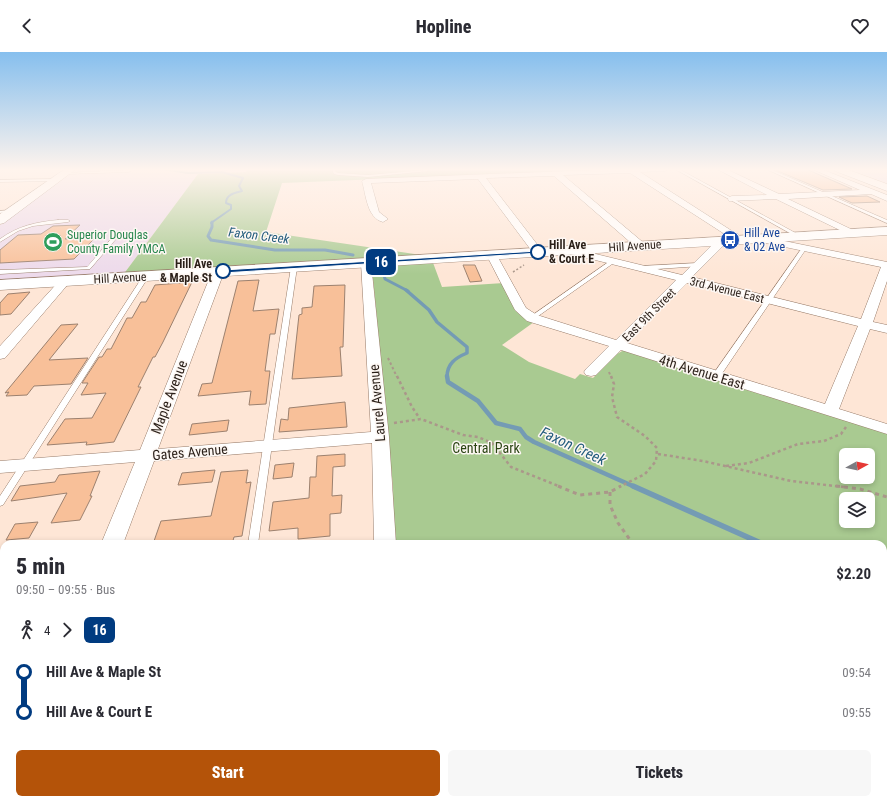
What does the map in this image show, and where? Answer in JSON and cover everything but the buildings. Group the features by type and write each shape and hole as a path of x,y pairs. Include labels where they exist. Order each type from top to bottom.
{"main road":[{"path":"0,220 22,204"},
{"name":"Hill Avenue","path":"0,285 65,277 146,276 722,241 760,239 801,242 852,233 887,231"}],"street":[{"path":"372,204 375,213 383,219"},
{"path":"502,204 538,252"},
{"path":"592,204 641,246"},
{"path":"685,204 741,240"},
{"path":"793,204 852,233"},
{"name":"East 9th Street","path":"591,372 722,241"},
{"path":"801,242 887,265 866,324 830,411"},
{"name":"3rd Avenue East","path":"567,250 887,329"},
{"path":"491,254 527,314"},
{"name":"Laurel Avenue","path":"366,262 380,433 385,540"},
{"name":"Maple Avenue","path":"114,540 218,272"},
{"path":"0,355 65,277"},
{"name":"4th Avenue East","path":"527,314 618,346 887,429"},
{"name":"Gates Avenue","path":"0,467 266,446 380,433"}],"lane":[{"path":"716,376 769,300 801,242 740,204"},
{"path":"848,204 887,222"},
{"path":"0,212 12,211"},
{"path":"0,241 2,237 24,226 43,222 68,221"},
{"path":"0,272 65,277 88,268 114,239"},
{"path":"527,314 612,262"},
{"path":"639,268 699,265"},
{"path":"254,540 266,446 294,267"},
{"path":"0,502 146,276"}],"path":[{"path":"504,277 525,265"},
{"path":"373,354 385,355 391,360 412,407 421,419"},
{"path":"380,433 392,424 421,419 463,435 478,437 492,443 511,467 554,485 580,495 610,492 645,474 656,461 658,454 657,448 645,436 617,417 612,397 614,384 610,373 601,362"},
{"path":"724,466 749,463 798,444 824,441 841,434 853,418"},
{"path":"658,454 703,461 791,481 860,489 887,496"},
{"path":"610,492 610,505 618,523 630,540"}],"shaded area":[{"path":"29,204 176,204 123,275 0,281 0,225"}],"green space":[{"path":"176,204 275,204 266,232 428,256 123,275"},
{"name":"Central Park","path":"432,260 442,287 504,283 534,322 502,345 529,362 575,379 580,374 593,378 617,354 624,350 887,432 887,540 394,540 393,487 372,268 374,266"}],"waterway":[{"name":"Faxon Creek","path":"212,222 231,209 231,205 229,204"},
{"name":"Faxon Creek","path":"212,222 212,227 208,236 211,240 275,250 325,250 353,255"},
{"name":"Faxon Creek","path":"377,269 377,271 384,275 385,279 408,291"},
{"name":"Faxon Creek","path":"406,290 429,310 437,322 467,347 467,353 452,362 448,368 447,376"},
{"name":"Faxon Creek","path":"447,376 448,382 478,401 496,423 520,429 526,437 534,442 635,487"},
{"name":"Faxon Creek","path":"633,486 754,540"}],"bus line":[{"name":"16","path":"223,271 538,252"}],"place":[{"name":"Hill Ave & 02 Ave","path":"730,240"},
{"name":"Superior Douglas County Family YMCA","path":"53,242"},
{"name":"Hill Ave & Court E","path":"538,252"},
{"name":"Hill Ave & Maple St","path":"223,271"}]}
